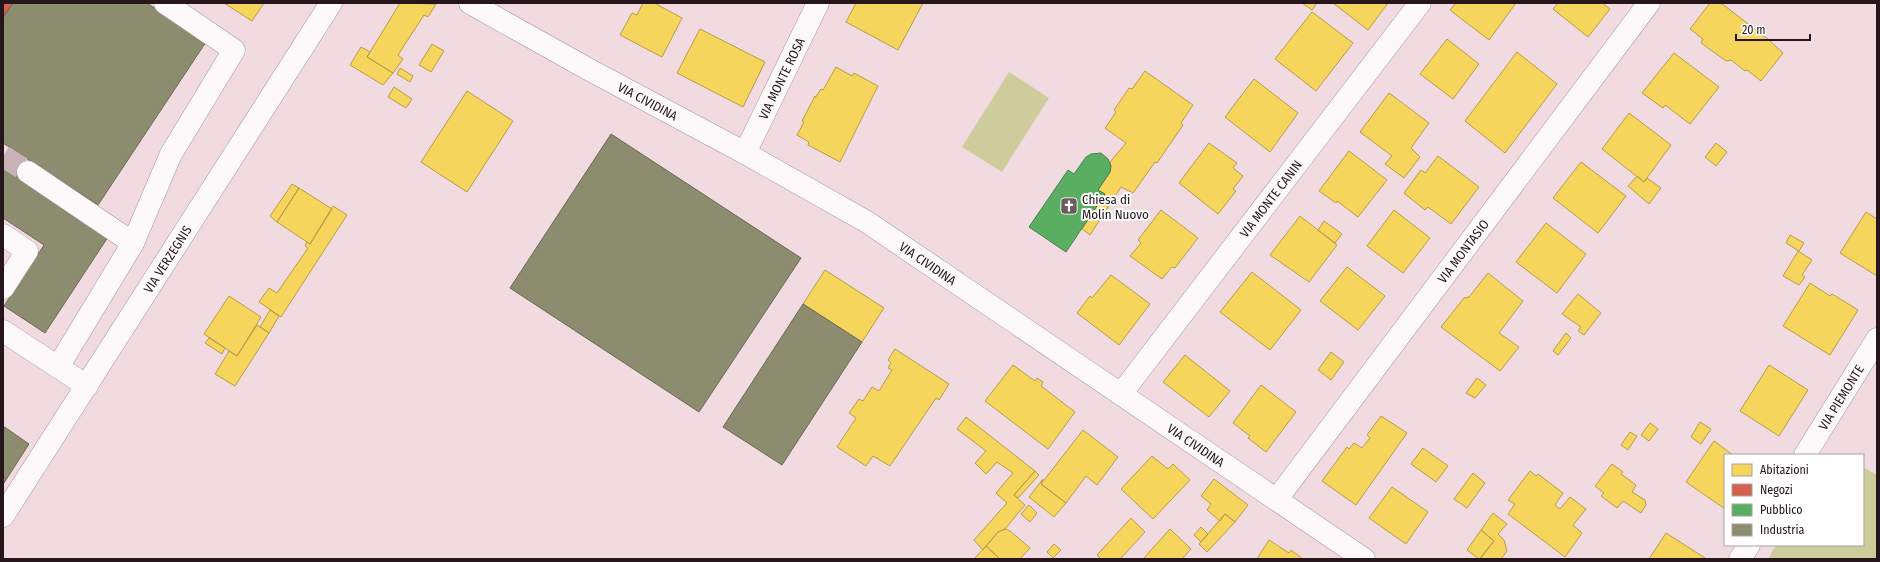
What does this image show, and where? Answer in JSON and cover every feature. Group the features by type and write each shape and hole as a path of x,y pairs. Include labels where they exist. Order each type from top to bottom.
{"street":[{"path":"58,367 133,243 171,154 234,50 165,3"},
{"name":"VIA VERZEGNIS","path":"3,516 331,3"},
{"name":"VIA CIVIDINA","path":"470,3 588,69 745,153 866,222 1364,559"},
{"name":"VIA MONTE ROSA","path":"745,153 818,3"},
{"name":"VIA MONTE CANIN","path":"1122,394 1420,3"},
{"name":"VIA MONTASIO","path":"1277,499 1649,3"},
{"path":"28,172 133,243"},
{"path":"3,235 27,251 3,288"},
{"path":"3,331 87,386"},
{"name":"VIA PIEMONTE","path":"1806,454 1877,339"},
{"path":"1740,559 1748,546"}],"shaded area":[{"path":"1009,72 1049,98 1002,172 962,147"},
{"path":"1864,468 1877,475 1877,559 1768,559 1775,546 1864,546"}],"building: Abitazioni":[{"path":"224,3 264,3 252,21"},
{"path":"400,3 436,4 428,17 424,15 398,55 403,59 393,73 367,57"},
{"path":"643,3 654,3 682,18 662,57 620,35 632,13 637,15"},
{"path":"856,3 923,3 898,50 846,22"},
{"path":"1302,3 1317,3 1312,10"},
{"path":"1333,3 1388,3 1368,30"},
{"path":"1456,3 1516,3 1489,40 1450,10"},
{"path":"1558,3 1602,3 1610,9 1588,37 1553,9"},
{"path":"1710,3 1721,3 1769,40 1783,53 1761,81 1731,60 1726,61 1701,43 1703,39 1690,29"},
{"path":"1312,12 1353,43 1316,91 1275,59"},
{"path":"700,29 765,62 743,107 677,73"},
{"path":"1447,39 1479,64 1453,99 1420,74"},
{"path":"432,44 444,51 431,72 419,65"},
{"path":"361,47 370,52 367,57 393,73 383,85 350,65"},
{"path":"1517,52 1557,84 1505,153 1465,121"},
{"path":"1674,53 1719,87 1690,124 1665,105 1663,108 1642,93"},
{"path":"836,67 852,76 854,73 878,86 840,162 808,145 809,142 797,135 804,122 802,121 815,96 815,98 821,89 823,90"},
{"path":"400,68 413,76 410,82 397,74"},
{"path":"1145,71 1193,105 1181,123 1183,125 1157,163 1155,162 1133,193 1121,187 1090,235 1082,229 1105,194 1098,190 1110,172 1110,162 1126,143 1105,128 1116,112 1114,110 1129,88 1132,89"},
{"path":"1254,79 1298,113 1270,152 1225,117"},
{"path":"394,87 412,99 406,108 388,97"},
{"path":"467,91 513,121 467,192 421,162"},
{"path":"1389,93 1429,123 1411,148 1420,157 1404,178 1385,164 1392,156 1360,132"},
{"path":"1629,113 1671,145 1644,182 1602,149"},
{"path":"1209,143 1237,163 1233,168 1243,176 1233,189 1236,191 1218,214 1179,183"},
{"path":"1716,143 1727,152 1716,166 1705,157"},
{"path":"1349,151 1387,180 1358,217 1337,201 1336,203 1319,191"},
{"path":"1438,156 1479,187 1451,224 1428,207 1425,210 1404,193 1421,170 1425,173"},
{"path":"1581,162 1626,196 1598,233 1553,198"},
{"path":"1637,176 1644,182 1647,178 1661,188 1649,204 1628,186"},
{"path":"292,184 299,188 277,222 270,216"},
{"path":"299,188 332,209 310,244 277,222"},
{"path":"333,206 347,215 281,317 259,302 269,288 277,293 308,248 305,246 307,242 310,244"},
{"path":"1161,210 1198,238 1175,268 1172,267 1162,279 1130,256 1141,243 1138,240"},
{"path":"1394,210 1430,238 1403,273 1367,246"},
{"path":"1866,212 1877,219 1877,276 1840,253"},
{"path":"1300,216 1337,245 1309,282 1270,255"},
{"path":"1324,221 1342,234 1335,243 1318,230"},
{"path":"1546,223 1586,254 1557,293 1516,262"},
{"path":"1790,235 1804,243 1799,251 1786,243"},
{"path":"1798,251 1812,260 1802,275 1805,277 1799,285 1783,276"},
{"path":"1347,267 1385,296 1358,330 1320,301"},
{"path":"825,270 884,308 862,342 803,304"},
{"path":"1252,272 1301,310 1270,350 1220,312"},
{"path":"1488,273 1523,301 1499,333 1519,347 1500,371 1441,327 1464,298 1469,297"},
{"path":"1111,275 1150,304 1119,345 1077,313 1090,296 1092,298"},
{"path":"1810,283 1830,296 1832,294 1858,310 1830,355 1783,326"},
{"path":"1578,294 1601,313 1584,335 1578,331 1581,327 1562,314"},
{"path":"229,296 261,317 237,356 204,334"},
{"path":"270,310 279,316 269,333 260,327"},
{"path":"257,325 269,333 235,386 215,374 229,351 237,356"},
{"path":"1566,333 1571,338 1558,355 1553,351"},
{"path":"209,338 225,348 222,354 205,343"},
{"path":"895,349 949,384 939,400 936,398 890,466 873,456 866,466 837,447 856,418 849,413 859,399 863,401 872,387 879,391 892,370 888,368 891,363 888,360"},
{"path":"1331,352 1344,362 1331,380 1318,370"},
{"path":"1185,355 1230,391 1209,417 1163,382"},
{"path":"1013,365 1035,381 1037,378 1043,382 1041,386 1075,412 1048,449 985,401"},
{"path":"1769,365 1808,390 1779,436 1740,411"},
{"path":"1477,378 1486,385 1475,398 1466,393"},
{"path":"1261,385 1296,412 1266,452 1248,438 1250,436 1233,423"},
{"path":"1381,416 1407,433 1356,505 1322,481 1347,447 1349,449 1354,443 1362,448 1370,438 1367,435"},
{"path":"966,417 1035,471 1014,495 1025,505 1005,529 998,532 983,550 974,540 1007,503 996,493 1013,473 997,462 986,474 975,463 986,451 957,429"},
{"path":"1700,422 1711,429 1701,444 1691,437"},
{"path":"1650,423 1658,429 1649,441 1641,435"},
{"path":"1083,430 1118,457 1097,485 1086,476 1066,503 1041,484"},
{"path":"1630,432 1637,436 1628,450 1621,445"},
{"path":"1714,441 1732,454 1724,454 1724,508 1686,482"},
{"path":"1423,448 1448,466 1436,482 1411,464"},
{"path":"1152,456 1168,469 1173,464 1190,480 1153,519 1121,489"},
{"path":"1612,464 1623,472 1621,474 1636,485 1632,492 1645,500 1646,505 1641,513 1623,501 1617,508 1601,496 1604,493 1595,486"},
{"path":"1035,471 1039,475 1018,498 1014,495"},
{"path":"1530,471 1536,476 1538,474 1563,493 1555,505 1560,509 1570,497 1586,509 1573,525 1582,533 1565,557 1508,514 1515,504 1508,500"},
{"path":"1473,473 1485,483 1467,508 1454,499"},
{"path":"1043,479 1041,484 1066,503 1054,517 1029,497"},
{"path":"1214,479 1248,505 1235,522 1225,514 1220,521 1207,510 1211,504 1201,496"},
{"path":"1392,487 1428,512 1406,544 1369,518"},
{"path":"1029,505 1037,513 1030,522 1021,514"},
{"path":"1493,513 1507,524 1498,534 1504,540 1507,551 1501,559 1480,559 1494,541 1481,530"},
{"path":"1225,514 1235,522 1207,552 1199,544"},
{"path":"1131,518 1145,532 1120,559 1101,559 1097,555"},
{"path":"1201,527 1208,534 1201,542 1194,535"},
{"path":"1005,529 1010,531 1030,548 1020,559 1000,559 986,546 998,532"},
{"path":"1170,529 1191,549 1182,559 1143,559"},
{"path":"1481,530 1494,541 1479,559 1467,550"},
{"path":"1666,533 1705,558 1649,559"},
{"path":"1269,540 1289,553 1291,550 1303,559 1257,559"},
{"path":"1054,544 1061,550 1053,558 1047,552"},
{"path":"986,546 1000,559 974,559"}],"building: Negozi":[{"path":"3,3 13,3 3,18"}],"building: Pubblico":[{"path":"1101,153 1108,159 1111,166 1110,172 1098,190 1105,194 1066,252 1029,227 1068,170 1074,174 1086,157 1091,154"}],"building: Industria":[{"path":"13,3 147,3 206,42 98,205 3,143 3,18"},
{"path":"611,134 801,258 699,412 510,288"},
{"path":"3,164 110,234 45,333 4,306 44,245 3,218"},
{"path":"803,304 862,342 782,465 723,427"},
{"path":"3,426 29,444 4,483 3,482"}],"tunnel":[{"path":"3,156 28,172"}],"place":[{"name":"Chiesa di Molin Nuovo","path":"1069,206"}]}
